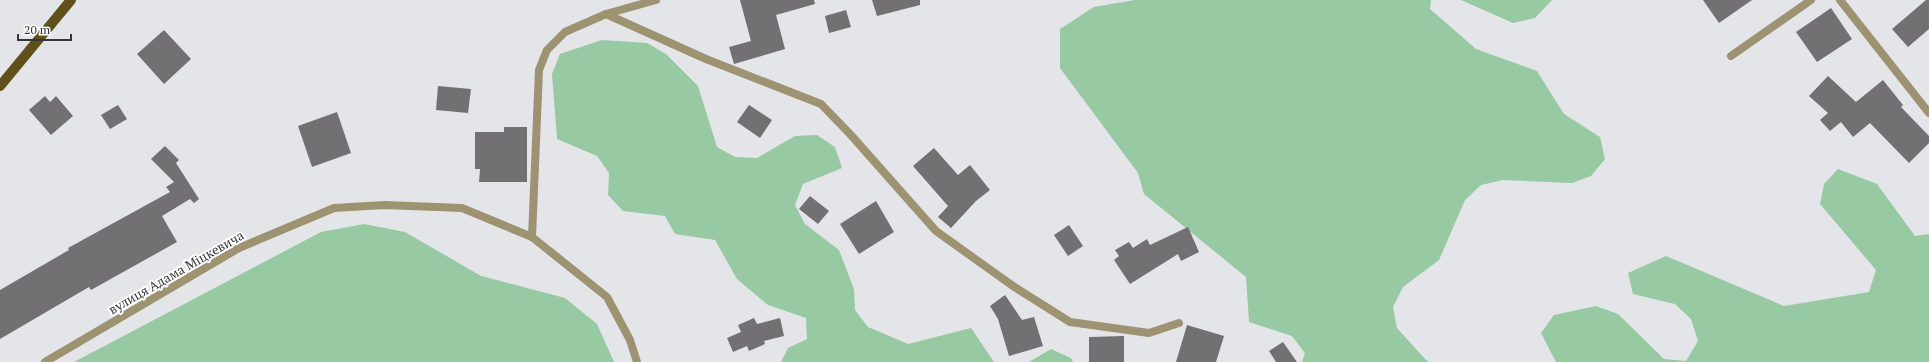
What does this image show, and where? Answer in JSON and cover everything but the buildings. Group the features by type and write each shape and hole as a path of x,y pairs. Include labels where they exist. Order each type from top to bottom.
{"main road":[{"path":"0,86 71,0"}],"street":[{"path":"532,237 538,70 547,50 565,32 606,14 656,0"},
{"path":"1731,56 1811,0"},
{"path":"1840,0 1929,113"},
{"path":"606,14 706,59 821,104 850,134 936,231 1013,286 1070,322 1149,333 1179,323"},
{"name":"вулиця Адама Міцкевича","path":"45,362 239,248 334,208 384,205 462,208 532,237 607,297 630,340 637,362"}],"green space":[{"path":"1135,0 1431,0 1430,9 1476,49 1537,71 1564,114 1600,137 1605,159 1591,176 1572,183 1503,180 1481,185 1465,200 1439,260 1403,287 1393,307 1397,328 1429,362 1302,362 1305,353 1292,336 1249,322 1246,277 1144,194 1138,173 1060,68 1060,29 1094,7"},
{"path":"1461,0 1552,0 1535,18 1513,23"},
{"path":"602,40 647,43 666,54 698,86 717,147 735,157 757,158 795,136 817,135 835,147 842,168 803,184 795,205 805,224 839,250 854,289 855,310 868,327 908,344 971,328 994,362 781,362 788,348 807,339 806,318 768,305 737,279 715,240 675,234 665,216 623,211 608,195 609,173 597,156 557,139 552,74 560,54"},
{"path":"1838,169 1877,184 1915,236 1929,234 1929,362 1556,362 1541,333 1554,315 1596,306 1618,314 1664,359 1686,361 1698,341 1691,319 1675,304 1633,294 1628,273 1666,256 1784,306 1869,292 1876,270 1820,204 1824,184"},
{"path":"364,224 405,232 481,276 565,298 597,324 614,362 74,362 321,232"},
{"path":"1051,349 1071,358 1073,362 1029,362"}]}
